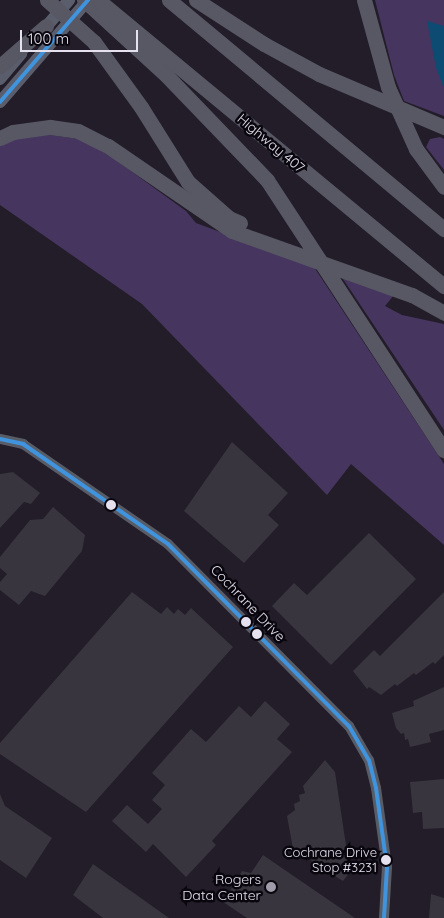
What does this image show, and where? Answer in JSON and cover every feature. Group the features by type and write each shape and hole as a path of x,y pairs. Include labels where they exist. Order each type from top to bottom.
{"highway":[{"path":"47,0 94,42 141,107 188,182 229,218 299,254"},
{"path":"84,0 166,75 267,180 443,448"},
{"name":"Highway 407","path":"98,0 444,286"},
{"path":"169,0 444,228"},
{"path":"196,0 264,44 319,74 444,128"},
{"path":"364,0 388,87 416,149 444,187"},
{"path":"0,66 52,30"},
{"path":"0,138 13,132 50,126 78,131 108,146 232,231 349,271 412,295 444,313"}],"main road":[{"path":"0,102 52,30 69,0"},
{"path":"0,79 52,30 88,0"}],"street":[{"name":"Cochrane Drive","path":"0,439 23,444 168,544 349,726 369,760 376,788 387,867 384,918"}],"shaded area":[{"path":"375,0 444,0 444,116 404,101 394,75"},
{"path":"42,134 80,139 113,158 186,211 196,223 314,267 444,464 444,545 351,464 327,495 142,304 0,205 0,142"},
{"path":"440,137 444,139 444,170 426,147 430,139"},
{"path":"341,276 394,295 385,306 402,315 444,324 444,430"}],"water":[{"path":"427,21 444,26 444,88 436,68"}],"building":[{"path":"232,442 288,493 268,515 279,525 244,563 184,511"},
{"path":"13,472 40,493 31,504 24,502 0,528 0,474"},
{"path":"53,507 85,535 82,551 45,596 31,591 19,605 0,590 0,582 7,574 0,568 0,557 30,520 43,519"},
{"path":"369,533 416,579 331,665 272,606 294,583 307,595"},
{"path":"132,592 161,614 167,607 174,614 178,609 185,615 191,608 233,647 86,812 0,754 0,743"},
{"path":"444,592 444,655 435,664 433,662 416,675 414,673 381,695 369,687 367,689 353,671 374,650 380,656"},
{"path":"444,687 444,730 429,734 431,742 410,747 408,739 405,740 404,733 401,734 396,728 392,713 414,706 413,701"},
{"path":"265,701 290,724 277,739 292,752 212,841 216,845 186,877 153,844 146,852 112,821 127,805 148,824 162,809 152,800 165,785 152,773 191,729 206,742 239,706 251,717"},
{"path":"325,760 335,772 350,872 343,881 312,862 309,850 293,849 287,816 295,810 294,804 300,801 299,795 305,793 303,786"},
{"path":"444,779 444,828 423,829 422,812 413,813 410,782"},
{"path":"0,794 5,806 52,838 26,878 0,860"},
{"name":"Rogers Data Center","path":"263,855 355,918 247,918 223,902 242,871 251,873"},
{"path":"93,864 169,918 103,918 73,895"},
{"path":"431,894 444,898 444,918 429,918"}],"transit line":[{"path":"0,102 88,0"},
{"path":"0,439 23,444 168,544 349,726 369,760 376,788 387,867 384,918"}],"place":[{"name":"Cochrane Drive Stop #3231","path":"386,860"},
{"name":"Rogers Data Center","path":"271,887"}]}
